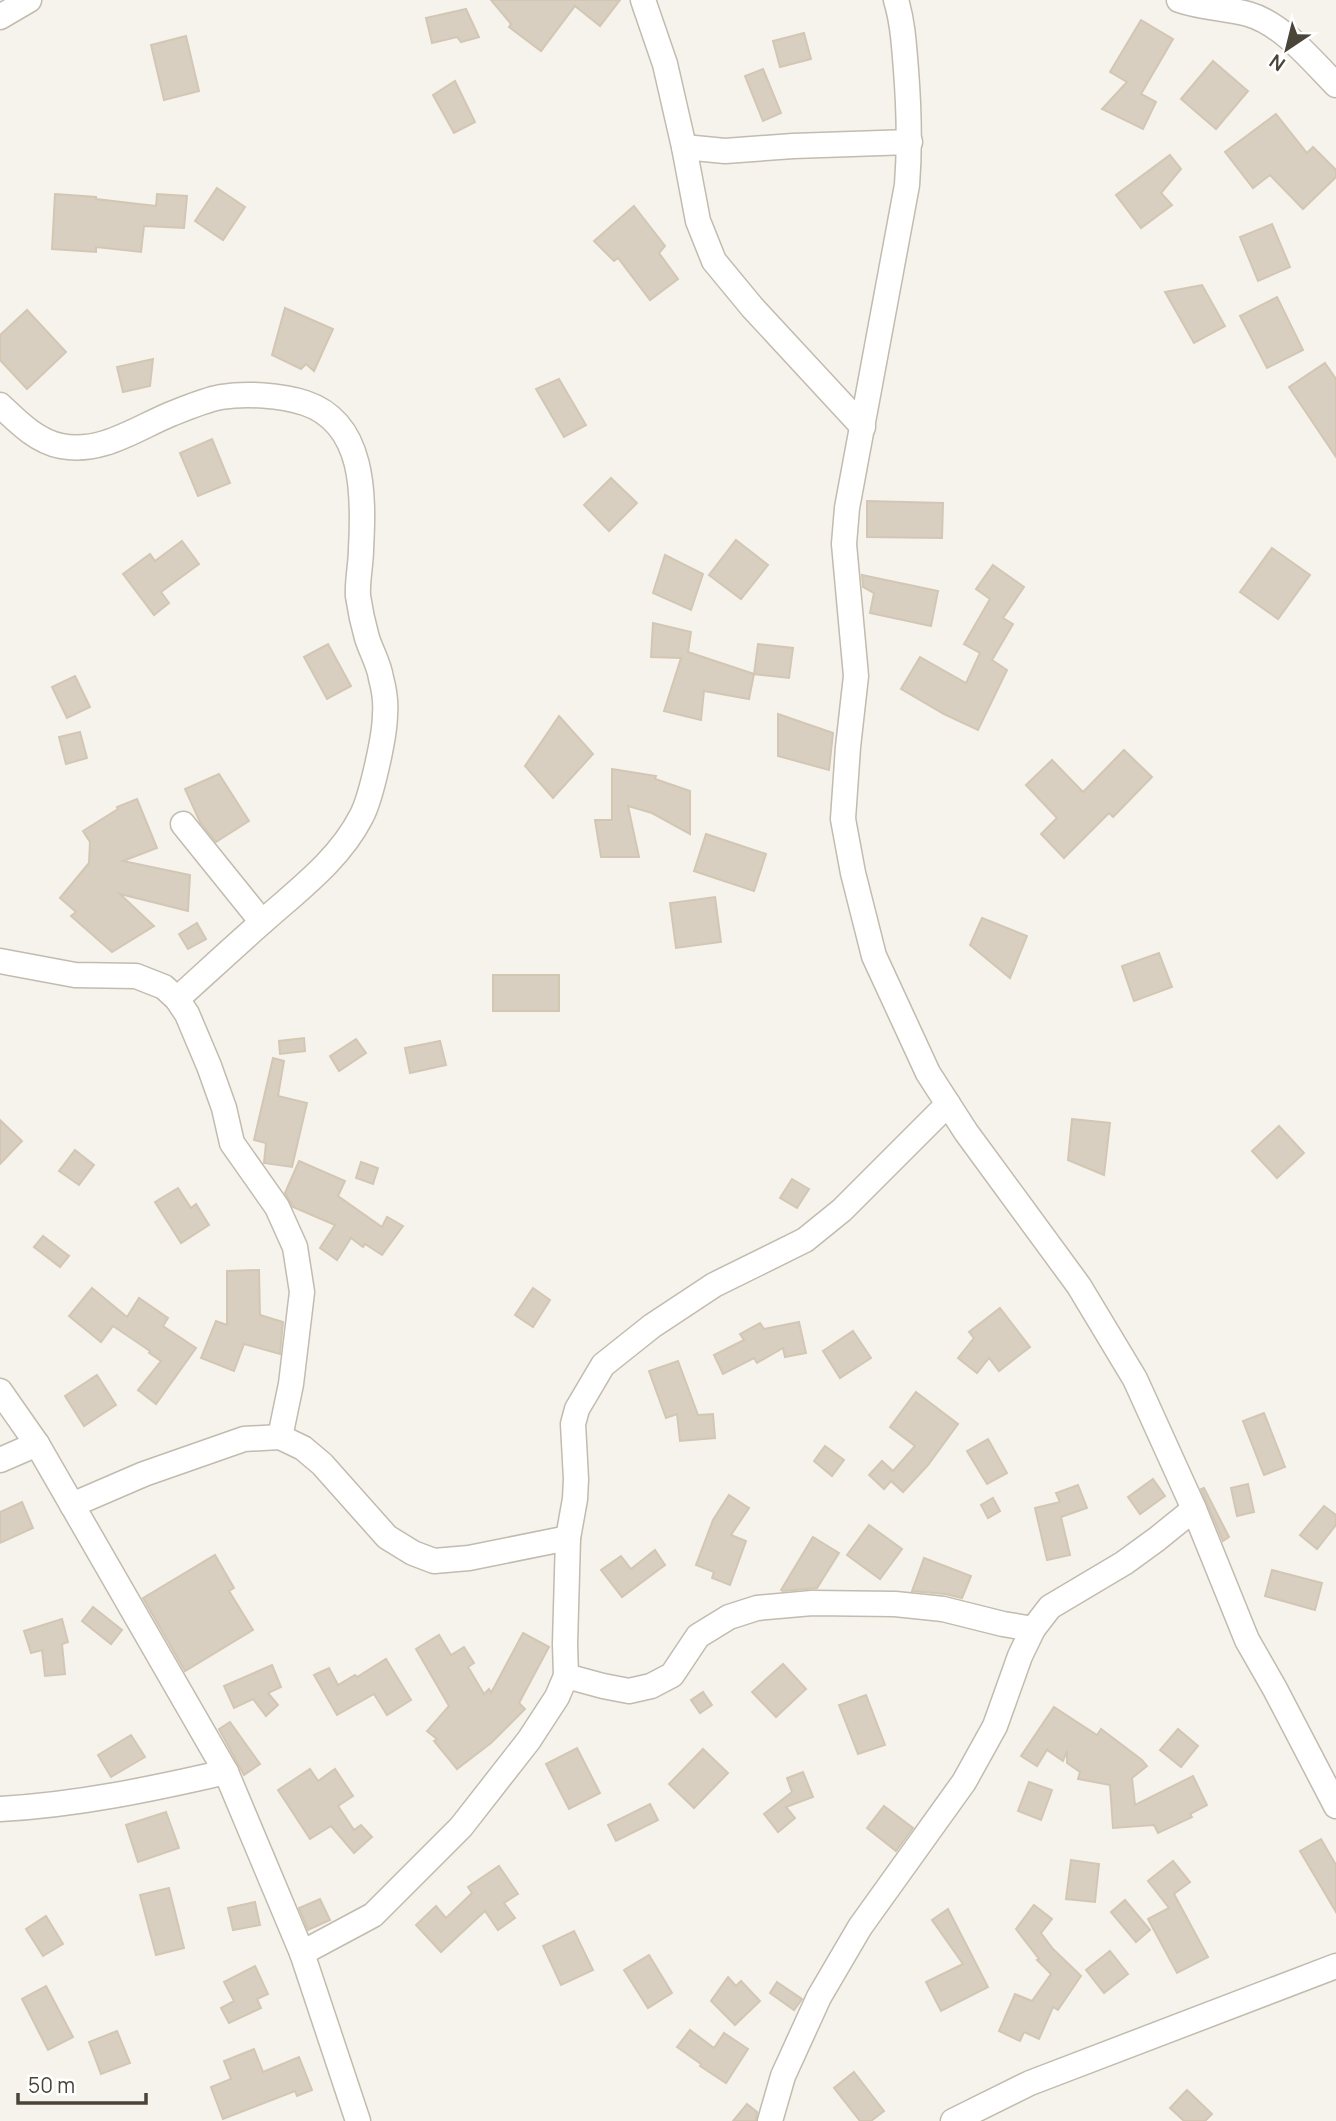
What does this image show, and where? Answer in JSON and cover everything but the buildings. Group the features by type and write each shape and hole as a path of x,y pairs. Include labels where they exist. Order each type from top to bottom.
{"street":[{"path":"0,17 29,0"},
{"path":"643,0 665,64 698,221 714,261 863,427"},
{"path":"896,0 903,22 910,142 907,186 847,508 845,544 856,676 843,819 853,873 874,956 928,1073 1079,1286 1135,1379 1194,1508 1247,1640 1336,1806"},
{"path":"1179,0 1213,8 1249,5 1294,43 1336,85"},
{"path":"684,147 725,151 910,142"},
{"path":"0,405 26,430 45,440 60,446 80,446 98,445 123,437 170,414 221,397 275,396 320,409 338,423 352,445 362,500 358,593 366,635 381,676 386,715 375,772 363,814 348,841 318,873 177,999"},
{"path":"183,824 262,922"},
{"path":"0,961 75,975 136,976 163,987 177,999 187,1014 201,1043 224,1108 232,1143 278,1207 295,1247 302,1292 291,1384 280,1437"},
{"path":"302,1953 373,1915 461,1827 529,1740 557,1697 566,1676 568,1538 576,1479 573,1424 577,1409 603,1365 652,1326 715,1285 805,1240 842,1210 948,1104"},
{"path":"0,1391 37,1444 226,1772 302,1953 358,2121"},
{"path":"72,1505 144,1474 244,1439 280,1437 303,1448 322,1464 387,1537 413,1553 434,1561 469,1558 568,1538"},
{"path":"0,1460 37,1444"},
{"path":"770,2121 783,2076 819,1997 859,1927 964,1782 995,1726 1020,1656 1033,1629 1050,1607 1124,1563 1194,1508"},
{"path":"566,1676 629,1691 652,1686 671,1675 698,1636 729,1617 757,1608 812,1603 895,1604 943,1609 1033,1629"},
{"path":"0,1809 30,1808 144,1790 226,1772"},
{"path":"953,2121 1030,2083 1336,1966"}]}
